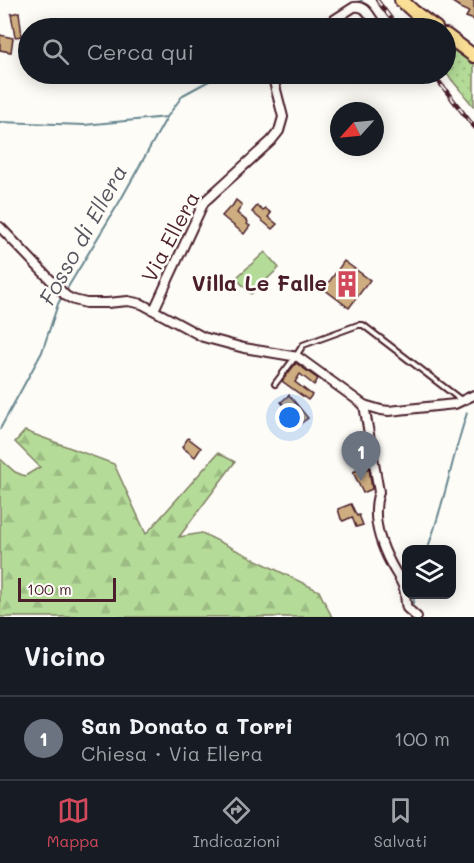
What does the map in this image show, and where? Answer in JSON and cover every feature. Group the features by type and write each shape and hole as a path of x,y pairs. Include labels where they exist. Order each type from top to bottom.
{"main road":[{"path":"402,0 421,18"},
{"path":"456,40 474,50"},
{"path":"456,42 474,56"}],"street":[{"path":"337,18 354,7 360,6 366,8 372,18"},
{"name":"Via Ellera","path":"275,84 283,117 279,131 204,202 154,310 203,337 244,348 297,357 364,405"},
{"path":"0,227 64,295 86,303 128,301 154,310"},
{"path":"412,612 381,538 376,516 379,492 364,405 389,411 440,407 455,404 474,395"}],"lane":[{"path":"275,384 297,357 303,345 363,325 462,401"}],"green space":[{"path":"456,52 474,61 474,107 455,84"},
{"path":"265,252 279,268 251,294 236,278"},
{"path":"25,431 114,464 146,534 218,453 235,462 179,537 202,533 319,591 332,617 0,617 0,459 15,472 25,476 40,467 15,442"}],"building":[{"path":"449,0 474,0 474,20 466,17 469,12"},
{"path":"19,12 18,37 15,37 11,14"},
{"path":"0,35 13,38 11,52 0,50"},
{"path":"236,200 242,205 237,213 250,226 244,234 222,216"},
{"path":"257,206 271,213 268,217 277,224 272,229 252,212"},
{"name":"Villa Le Falle","path":"344,261 370,280 349,308 324,289"},
{"path":"296,363 318,379 314,385 300,374 295,382 312,395 308,400 282,381"},
{"path":"289,395 308,418 300,424 281,402"},
{"path":"188,438 201,448 195,457 182,447"},
{"path":"369,468 372,489 363,493 353,472"},
{"path":"351,504 363,525 356,527 352,517 343,521 341,519 338,509"}],"waterway":[{"name":"Fosso di Ellera","path":"355,4 362,0"},
{"name":"Fosso di Ellera","path":"65,292 167,117 183,95 203,84"},
{"path":"0,122 84,125 167,117"},
{"name":"Fosso di Ellera","path":"0,429 42,352 62,296"},
{"path":"429,545 467,413"},
{"path":"409,607 414,599"}],"railway":[{"path":"377,0 390,18"},
{"path":"441,84 474,127"}],"place":[{"name":"Villa Le Falle","path":"347,284"},
{"name":"San Donato a Torri","path":"361,481"}]}
